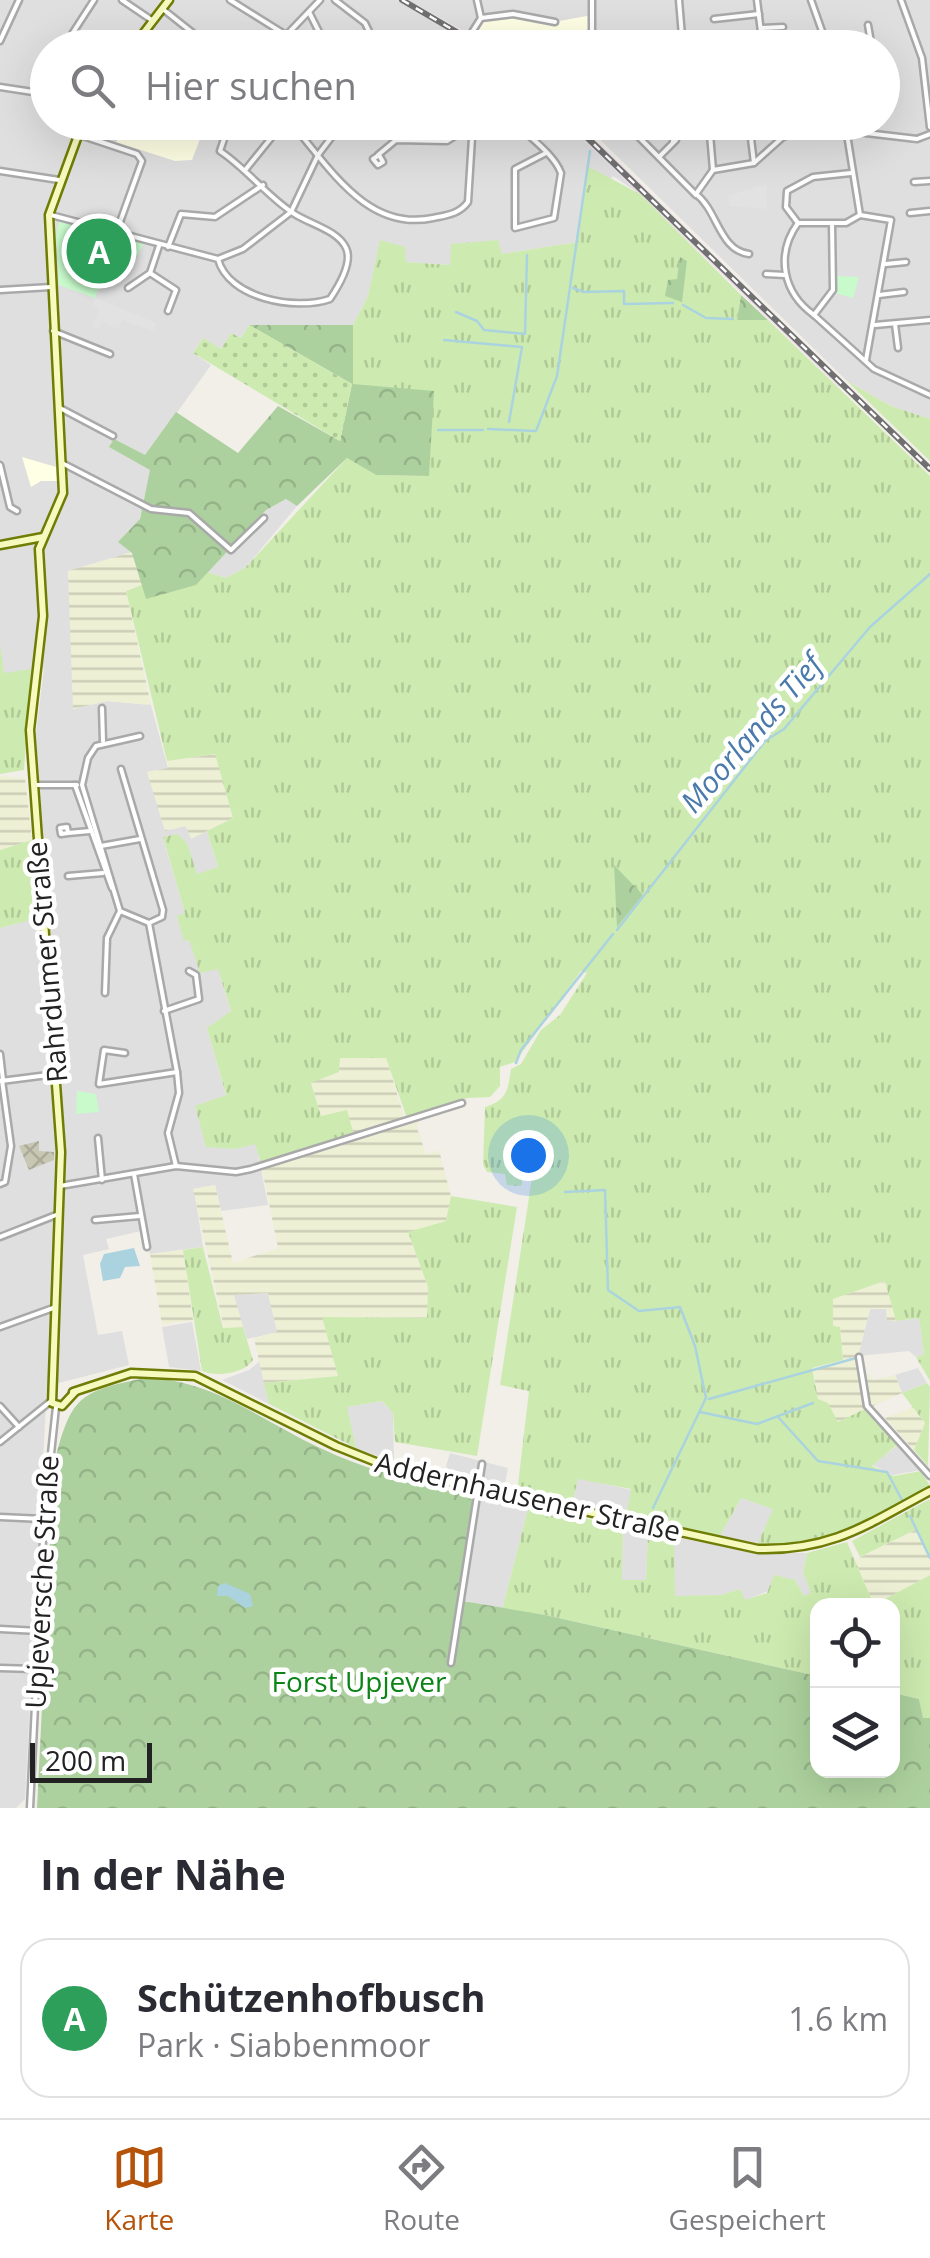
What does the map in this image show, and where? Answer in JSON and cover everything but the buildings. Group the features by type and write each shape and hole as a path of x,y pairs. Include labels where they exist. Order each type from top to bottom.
{"street":[{"path":"0,41 3,25 20,0"},
{"path":"75,30 94,0"},
{"path":"122,0 153,21"},
{"path":"146,30 169,0"},
{"path":"230,0 278,30"},
{"path":"291,30 320,0"},
{"path":"335,0 368,30"},
{"path":"473,30 481,18 477,0"},
{"path":"592,0 592,30"},
{"path":"679,0 682,30"},
{"path":"757,0 761,28 783,27"},
{"path":"811,0 822,30"},
{"path":"901,0 922,58 930,126"},
{"path":"162,9 189,30"},
{"path":"308,12 320,30"},
{"path":"481,18 513,14 554,22"},
{"path":"714,18 759,14"},
{"path":"868,25 869,30"},
{"path":"922,58 930,57"},
{"path":"0,86 30,91"},
{"path":"900,137 917,139 930,134"},
{"path":"1,545 42,541 62,502 50,215 76,140"},
{"path":"94,140 141,157 116,233"},
{"path":"218,259 226,276 275,304 330,299 348,262 346,246 291,212 246,168 220,152 224,140"},
{"path":"246,168 271,140"},
{"path":"304,140 366,208 418,221 454,214 468,202 472,140"},
{"path":"50,215 218,259 242,250 291,212 329,140"},
{"path":"378,155 396,140 449,140"},
{"path":"533,140 546,152 561,173 554,218 514,228 515,169 546,152"},
{"path":"642,140 710,208 726,240 739,253 749,254"},
{"path":"696,194 713,170 710,140"},
{"path":"751,140 754,163"},
{"path":"713,170 754,163 781,140"},
{"path":"849,140 851,173 860,215"},
{"path":"659,157 673,143"},
{"path":"0,171 60,179"},
{"path":"798,223 786,207 788,191 813,177 851,173"},
{"path":"914,182 930,181"},
{"path":"168,246 181,214 215,217 263,185"},
{"path":"910,213 930,210"},
{"path":"798,223 832,224 860,215 890,220 886,264 866,360"},
{"path":"798,223 786,244 785,275 795,297 840,342 892,380 930,395"},
{"path":"814,315 832,290 832,224"},
{"path":"128,288 150,273 159,246"},
{"path":"886,264 906,262"},
{"path":"150,273 176,290 168,311"},
{"path":"766,274 785,275"},
{"path":"0,290 51,287"},
{"path":"879,295 904,292"},
{"path":"873,325 930,320"},
{"path":"895,324 898,348"},
{"path":"54,331 110,354"},
{"path":"59,408 113,436"},
{"path":"62,464 151,509 189,512 231,550 264,518"},
{"path":"0,465 10,507 17,511"},
{"name":"Rahrdumer Straße","path":"42,541 42,616 30,730 56,1074 60,1186 55,1380 58,1400"},
{"path":"102,708 103,741"},
{"path":"112,888 103,874 78,785 88,758 103,741 140,736"},
{"path":"120,911 148,923 162,916 121,769"},
{"path":"32,785 78,785"},
{"path":"78,785 120,911 107,938 105,993"},
{"path":"68,833 90,830"},
{"path":"101,846 140,839"},
{"path":"68,876 103,874"},
{"path":"148,923 177,1072 179,1093 168,1132 176,1166"},
{"path":"164,1011 199,999 196,975 189,971"},
{"path":"125,1053 104,1050 99,1084 177,1072"},
{"path":"0,1054 10,1161 6,1182 0,1184"},
{"path":"2,1080 56,1074"},
{"path":"60,1186 176,1166 251,1170 462,1103"},
{"path":"0,1124 7,1122"},
{"path":"98,1138 102,1180"},
{"path":"134,1174 147,1246"},
{"path":"0,1237 59,1215"},
{"path":"95,1220 141,1216"},
{"path":"0,1328 56,1306"},
{"path":"859,1358 867,1406 930,1476"},
{"name":"Addernhausener Straße","path":"58,1400 131,1373 194,1376 360,1456 477,1490 730,1544 788,1550 847,1537 930,1491"},
{"path":"0,1442 58,1400"},
{"name":"Upjeversche Straße","path":"30,1808 44,1519 58,1400"},
{"path":"0,1406 19,1426"},
{"path":"451,1663 482,1464"},
{"path":"0,1517 44,1519"},
{"path":"0,1629 39,1631"},
{"path":"0,1668 38,1669"}],"shaded area":[{"path":"0,0 396,0 449,30 30,30 30,140 584,140 640,194 613,176 578,242 502,254 452,244 450,265 406,262 381,240 368,296 353,325 249,325 241,338 231,333 221,349 202,339 193,353 211,365 158,439 132,552 69,571 74,709 107,701 151,705 168,768 148,772 166,830 186,826 192,838 207,831 218,867 196,875 177,834 163,838 185,913 184,941 189,939 218,968 231,1012 207,1028 226,1096 196,1107 236,1149 256,1143 268,1205 221,1211 215,1185 194,1189 203,1247 150,1254 141,1231 106,1239 109,1249 83,1255 98,1335 122,1331 129,1365 47,1386 25,1799 16,1808 0,1808 0,928 47,915 36,734 44,668 3,674"},
{"path":"396,0 406,0 460,30 449,30"},
{"path":"408,0 930,0 930,419 891,406 847,381 600,140 900,140 900,30 462,30"},
{"path":"505,15 554,22 592,15 592,30 475,30 481,18"},
{"path":"200,140 192,160 175,161 116,142"},
{"path":"584,140 595,140 845,383 840,388"},
{"path":"766,184 767,209 730,206 728,196"},
{"path":"95,298 156,323 153,331 122,320 119,329 102,322 99,329 93,327 99,308 92,305"},
{"path":"22,457 56,467 57,481 41,481 31,487"},
{"path":"286,499 297,506 246,567 226,578 207,572 266,510"},
{"path":"132,552 142,585 126,591 151,705 107,701 73,709 68,571"},
{"path":"216,754 233,818 191,839 186,826 165,831 147,772 168,768 167,761"},
{"path":"0,776 25,778 32,840 0,850"},
{"path":"386,1057 405,1120 354,1135 321,1117 311,1082 338,1072 340,1058"},
{"path":"420,1117 417,1128 426,1154 439,1150 451,1196 446,1221 408,1233 428,1287 428,1318 323,1317 339,1376 264,1383 254,1338 277,1332 268,1293 234,1295 243,1327 224,1328 193,1189 215,1185 233,1263 278,1248 262,1169"},
{"path":"39,1141 39,1151 54,1152 54,1160 29,1170 19,1146"},
{"path":"183,1250 193,1320 162,1325 150,1254"},
{"path":"886,1281 896,1321 887,1320 886,1309 870,1309 858,1356 843,1360 840,1328 833,1326 832,1299"},
{"path":"268,1293 278,1332 247,1339 233,1295"},
{"path":"870,1309 886,1309 887,1319 896,1321 919,1318 924,1354 916,1357 909,1351 858,1356"},
{"path":"192,1322 201,1371 169,1367 162,1327"},
{"path":"857,1359 858,1376 870,1374 872,1380 895,1375 902,1393 838,1422 818,1400 813,1370"},
{"path":"260,1361 269,1404 222,1380 249,1370"},
{"path":"918,1368 927,1383 902,1393 895,1375"},
{"path":"382,1401 393,1413 394,1462 356,1448 346,1407"},
{"path":"913,1407 925,1423 914,1450 885,1418"},
{"path":"898,1445 921,1470 893,1475 872,1465"},
{"path":"450,1453 508,1468 502,1499 529,1505 502,1610 458,1599 479,1487 453,1480 446,1466"},
{"path":"578,1478 632,1490 626,1515 572,1505"},
{"path":"741,1498 774,1509 758,1543 720,1536"},
{"path":"623,1527 648,1531 646,1580 622,1580"},
{"path":"917,1529 930,1559 930,1575 887,1598 871,1598 855,1560"},
{"path":"674,1537 758,1553 807,1553 803,1572 812,1594 804,1596 795,1580 744,1601 740,1589 721,1595 674,1597"}],"green space":[{"path":"587,166 640,194 741,295 737,320 768,320 930,476 930,1381 916,1357 924,1354 919,1318 896,1321 885,1281 833,1299 833,1326 840,1327 843,1360 812,1368 818,1399 828,1403 838,1422 865,1409 898,1444 872,1466 894,1476 921,1471 930,1486 892,1511 849,1531 804,1543 758,1543 773,1509 741,1498 720,1536 626,1515 631,1489 578,1479 572,1505 517,1493 529,1391 500,1385 534,1165 525,1163 521,1186 507,1185 505,1174 487,1172 483,1165 485,1107 502,1097 511,1069 521,1064 541,1030 560,1015 587,973 581,971 515,1062 500,1067 500,1086 490,1097 468,1098 407,1118 386,1058 340,1058 339,1072 311,1083 321,1116 347,1110 354,1135 261,1163 255,1144 236,1149 206,1147 195,1106 226,1095 207,1028 231,1011 218,969 200,973 189,940 184,941 177,916 185,913 163,837 177,834 187,843 197,874 218,867 207,831 233,818 215,754 167,761 126,591 142,585 147,598 195,585 207,572 226,578 246,567 347,458 376,475 429,476 352,384 353,325 368,296 380,240 405,247 406,262 450,265 451,244 498,240 502,254 578,242"},
{"path":"60,218 144,243 136,258 107,267 95,298 59,285 56,236"},
{"path":"680,257 687,261 682,302 665,296 668,280 677,279"},
{"path":"837,276 859,277 853,298 834,293"},
{"path":"741,295 768,320 737,320"},
{"path":"249,325 353,325 353,384 434,391 429,476 376,475 347,458 297,506 286,499 266,510 196,585 146,599 132,553 118,542 140,519 150,470 109,447 114,439 145,455 176,412 238,453 278,406 340,441 352,384"},
{"path":"249,325 352,384 340,441 193,353 203,338 221,349 231,333 241,338"},
{"path":"847,381 891,406 930,419 930,461"},
{"path":"0,643 4,673 31,669 24,770 0,774"},
{"path":"32,840 38,918 0,928 0,850"},
{"path":"614,865 643,895 617,927"},
{"path":"77,1091 96,1094 99,1112 76,1114"},
{"path":"451,1196 517,1207 477,1456 395,1442 393,1413 382,1401 347,1407 356,1448 269,1404 264,1383 338,1376 322,1317 427,1318 428,1287 408,1232 446,1221"},
{"path":"203,1247 223,1328 243,1327 253,1360 229,1373 202,1371 183,1250"},
{"name":"Forst Upjever","path":"146,1378 192,1385 356,1463 474,1497 457,1600 545,1615 810,1674 810,1778 900,1778 900,1695 919,1699 923,1718 930,1718 930,1808 37,1808 54,1464 73,1411 91,1393"},
{"path":"927,1383 928,1466 914,1450 925,1423 902,1393"},
{"path":"930,1499 930,1559 917,1529 860,1557 852,1541"},
{"path":"529,1505 623,1527 622,1580 646,1580 648,1531 674,1537 675,1596 721,1595 740,1589 745,1600 767,1593 774,1575 795,1580 804,1596 811,1593 803,1572 807,1553 847,1542 871,1598 810,1598 810,1674 545,1615 502,1610"},
{"path":"930,1575 930,1718 923,1719 919,1699 900,1695 900,1598 887,1598"}],"water":[{"path":"134,1248 140,1266 125,1267 120,1278 103,1281 100,1264 104,1254"},
{"path":"225,1583 250,1594 253,1606 245,1608 228,1596 217,1596 218,1586"}],"waterway":[{"path":"488,429 536,431 557,376 590,151"},
{"path":"456,312 477,321 484,330 525,334 527,255"},
{"path":"573,288 584,292 624,291 624,304 673,303"},
{"path":"683,305 706,318 733,319"},
{"path":"444,340 522,347 509,422"},
{"path":"438,430 483,430"},
{"name":"Moorlands Tief","path":"617,930 765,741 784,729 870,627 930,574"},
{"name":"Moorlands Tief","path":"516,1063 521,1050 613,934"},
{"path":"565,1192 605,1190 608,1290 639,1311 680,1307 695,1346 706,1398 653,1508"},
{"path":"709,1399 856,1358"},
{"path":"700,1412 757,1424 813,1403"},
{"path":"778,1417 818,1461 887,1472 902,1500"},
{"path":"910,1516 930,1558"}],"railway":[{"path":"402,0 453,30"},
{"path":"590,140 930,469"}],"place":[{"name":"Schützenhofbusch","path":"99,251"}]}
